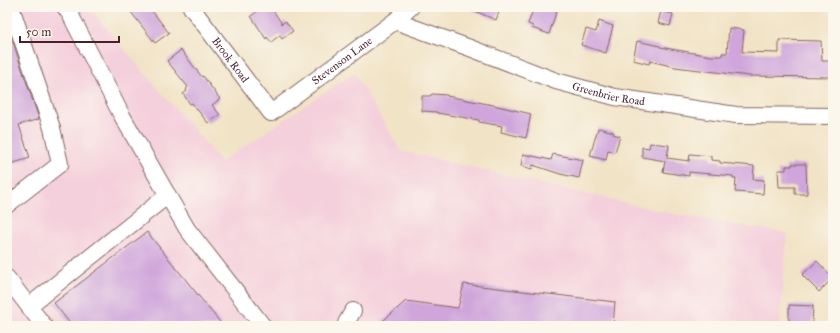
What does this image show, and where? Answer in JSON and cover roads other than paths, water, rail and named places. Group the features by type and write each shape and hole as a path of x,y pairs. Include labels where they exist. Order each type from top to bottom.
{"street":[{"path":"7,205 60,164 52,128 11,7"},
{"path":"65,7 122,114 187,229 263,326"},
{"name":"Brook Road","path":"190,7 271,113"},
{"name":"Stevenson Lane","path":"271,113 396,21 411,7"},
{"name":"Greenbrier Road","path":"396,21 556,81 615,97 736,115 833,116"},
{"path":"29,306 168,195"},
{"path":"7,278 44,326"},
{"path":"347,326 346,323 353,311"}]}
